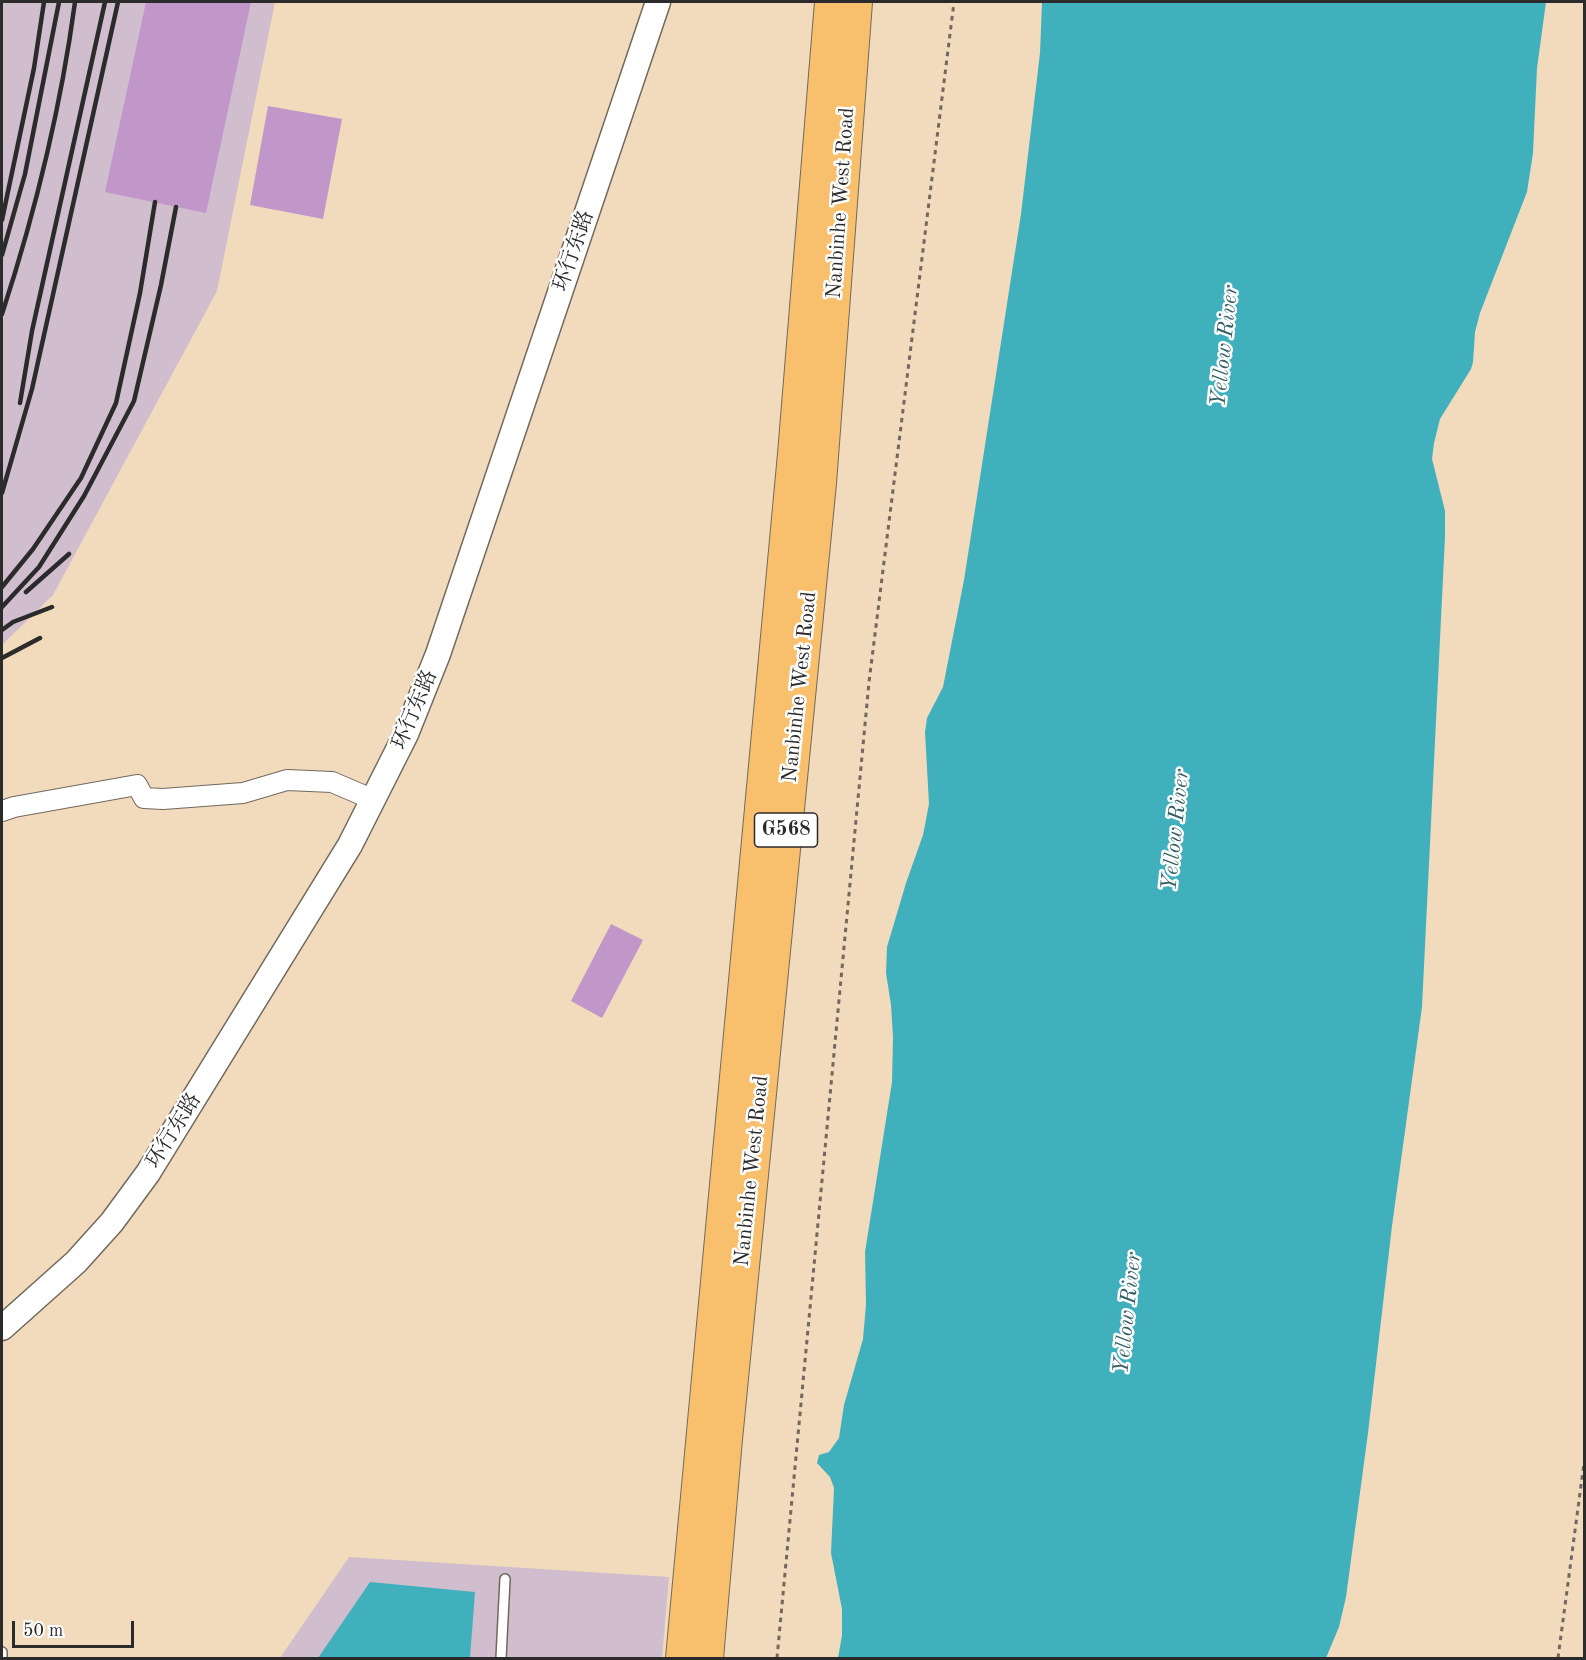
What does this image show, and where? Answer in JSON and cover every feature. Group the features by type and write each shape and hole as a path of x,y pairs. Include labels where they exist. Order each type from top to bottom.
{"highway":[{"name":"Nanbinhe West Road","path":"682,1659 794,454 831,2"},
{"name":"Nanbinhe West Road","path":"707,1659 727,1427 820,483 856,2"}],"street":[{"name":"环行东路","path":"2,1328 76,1262 112,1222 148,1173 350,845 374,800 406,734 438,654 658,2"},
{"path":"2,811 137,785 144,798 163,799 243,793 287,780 332,782 374,800"}],"lane":[{"path":"501,1659 505,1580"},
{"path":"2,1652 2,1659"}],"path":[{"path":"777,1659 869,682 954,2"},
{"path":"1558,1659 1584,1463"}],"shaded area":[{"path":"2,2 275,2 217,291 53,595 2,645"},
{"path":"349,1557 669,1577 662,1658 280,1658"}],"water":[{"name":"Yellow River","path":"1042,2 1546,2 1537,68 1533,153 1527,192 1480,313 1475,332 1471,369 1440,419 1434,443 1432,459 1445,511 1445,537 1422,1007 1346,1597 1339,1627 1326,1658 838,1658 842,1635 842,1609 831,1553 834,1488 830,1477 817,1463 819,1455 829,1452 839,1438 844,1405 863,1339 866,1304 865,1252 892,1082 893,1037 886,973 887,947 923,835 929,804 925,732 927,718 943,687 964,580 1021,214 1040,53"},
{"path":"370,1582 475,1592 470,1658 318,1658"}],"building":[{"path":"146,2 251,2 206,213 105,192"},
{"path":"268,106 342,119 323,219 250,205"},
{"path":"611,924 643,940 602,1018 571,1001"}],"railway":[{"path":"2,220 34,68 44,2"},
{"path":"2,255 25,174 59,2"},
{"path":"2,314 46,160 75,2"},
{"path":"20,403 32,331 105,2"},
{"path":"2,493 32,389 118,2"},
{"path":"2,587 33,549 81,478 116,403 140,293 155,202"},
{"path":"2,607 39,567 84,496 134,401 161,285 176,207"},
{"path":"26,592 69,554"},
{"path":"2,630 13,622 52,607"},
{"path":"2,658 40,638"}]}
